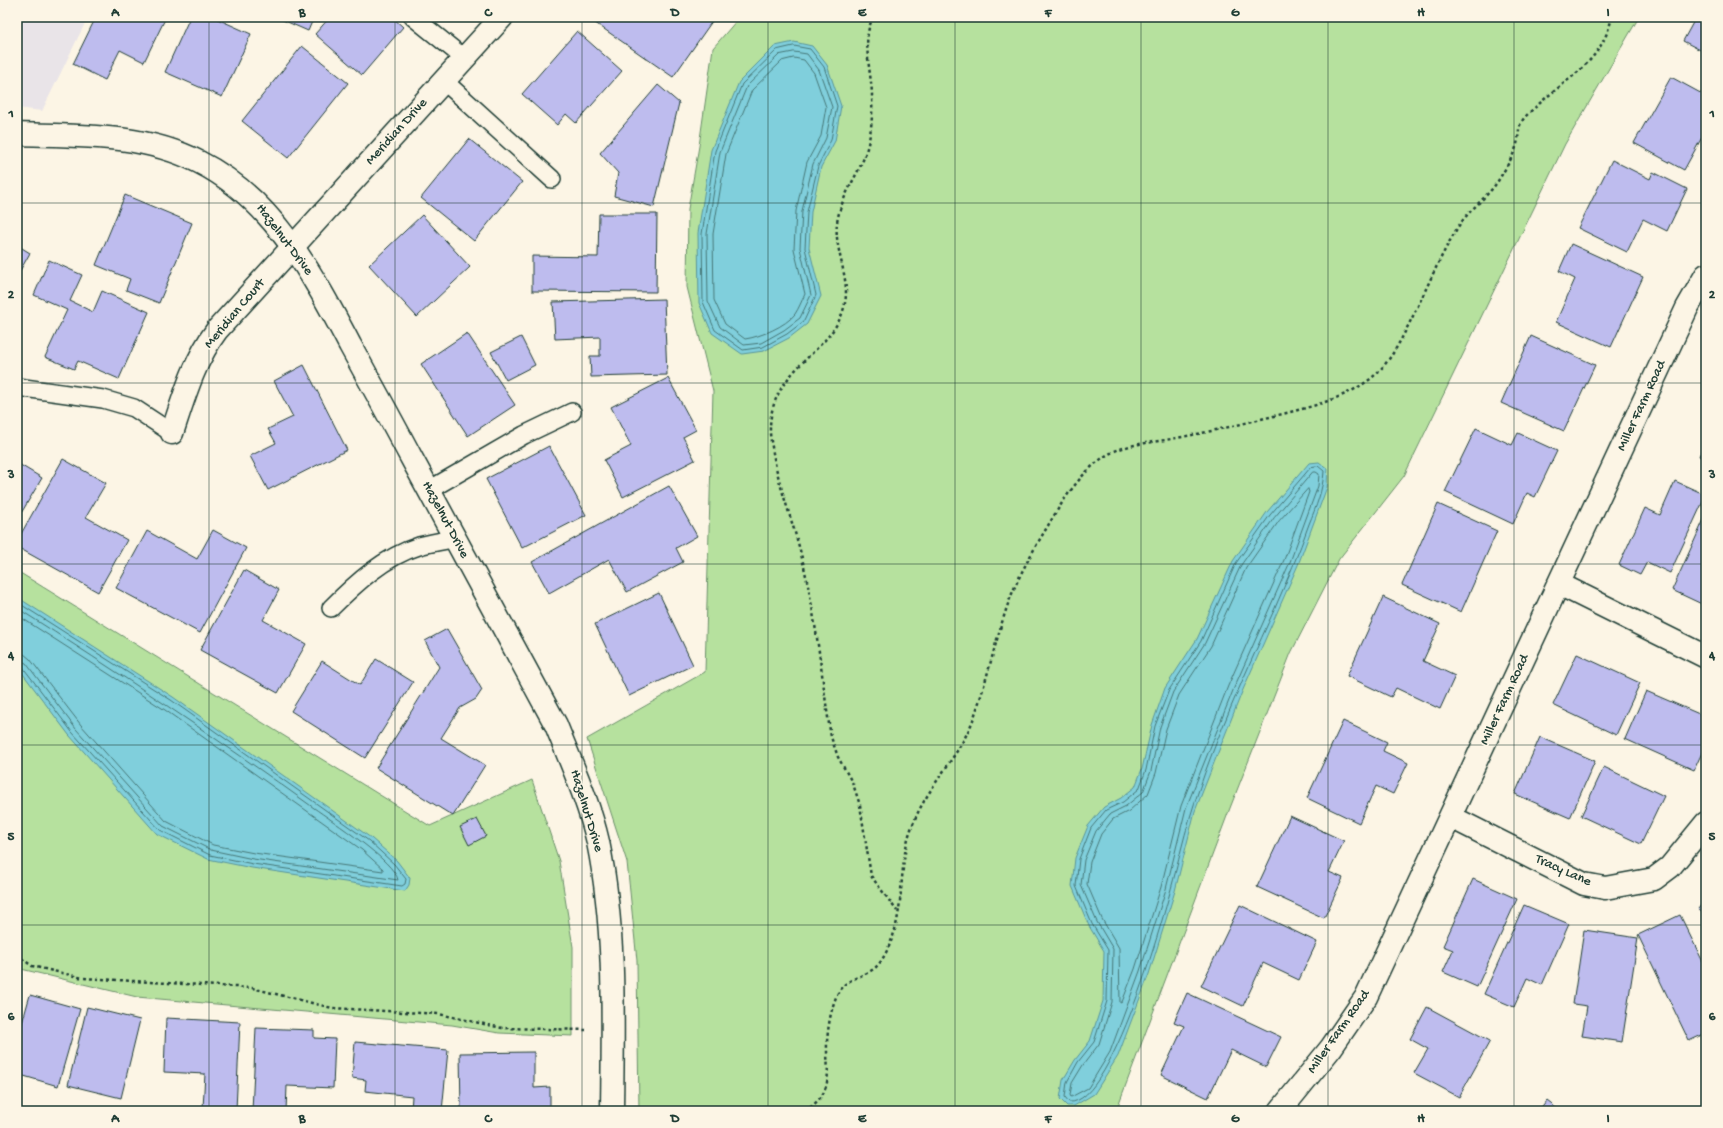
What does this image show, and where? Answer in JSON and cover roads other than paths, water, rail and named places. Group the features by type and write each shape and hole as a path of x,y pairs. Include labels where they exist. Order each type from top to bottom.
{"street":[{"name":"Meridian Drive","path":"293,248 502,17"},
{"name":"Hazelnut Drive","path":"17,134 118,138 178,152 199,162 218,173 246,193 267,213 293,248 318,286 556,725 581,788 598,842 607,899 612,976 612,1111"},
{"name":"Meridian Court","path":"172,433 195,366 205,346 217,330 293,248"},
{"name":"Miller Farm Road","path":"1280,1111 1330,1048 1366,997 1688,308 1706,274"},
{"path":"1559,584 1706,657"},
{"name":"Tracy Lane","path":"1451,817 1584,884 1605,888 1654,879 1670,867 1706,823"}],"lane":[{"path":"413,17 464,58"},
{"path":"444,81 552,179"},
{"path":"17,387 103,399 134,408 172,433"},
{"path":"429,490 524,435 572,412"},
{"path":"331,608 354,585 399,555 418,547 455,538"}],"water":[{"path":"794,42 812,46 827,65 841,106 835,141 821,167 811,212 809,248 821,296 807,324 789,338 764,351 742,354 712,333 699,303 698,233 711,150 739,82 775,46"},
{"path":"1319,462 1328,469 1327,487 1298,565 1242,692 1195,811 1175,891 1149,974 1118,1056 1094,1094 1074,1106 1067,1106 1060,1099 1063,1080 1075,1060 1090,1041 1103,1001 1104,951 1089,926 1072,886 1075,858 1088,826 1104,807 1121,798 1135,787 1142,769 1152,725 1165,688 1197,639 1233,561 1267,512 1309,463"},
{"path":"17,597 173,697 371,838 397,861 410,878 409,885 405,891 252,868 208,859 157,834 69,735 17,666"}]}
